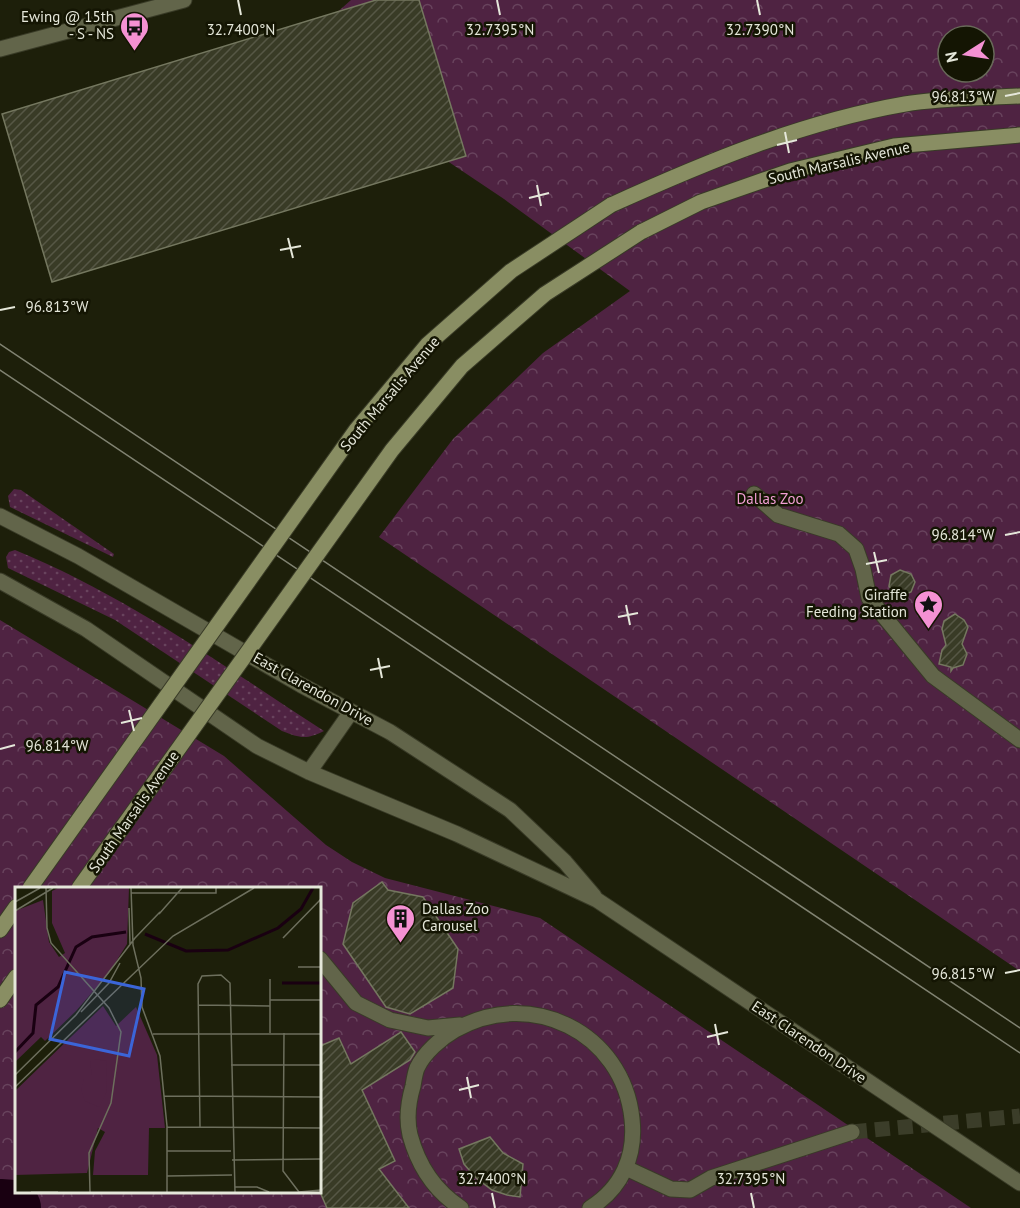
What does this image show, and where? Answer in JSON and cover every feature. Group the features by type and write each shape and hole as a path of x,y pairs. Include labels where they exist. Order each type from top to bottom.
{"main road":[{"name":"South Marsalis Avenue","path":"31,887 356,430 420,353 511,271 611,205 699,165 800,129 906,104 1020,96"},
{"name":"South Marsalis Avenue","path":"81,887 392,450 462,366 545,294 641,232 701,202 790,171 894,146 1020,135"},
{"path":"0,930 15,908"},
{"path":"0,1000 15,978"}],"street":[{"path":"0,49 184,0"},
{"path":"754,494 778,515 839,534 856,549 869,598 933,676 1020,740"},
{"name":"East Clarendon Drive","path":"0,516 78,556 390,732 510,810 565,862 597,900"},
{"name":"East Clarendon Drive","path":"0,581 86,629 258,746 309,772 457,834 597,900 1020,1183"},
{"path":"309,772 351,712"},
{"path":"321,960 356,1003 390,1020 428,1028 466,1024"},
{"path":"461,1208 436,1187 424,1170 414,1150 407,1108 417,1068 430,1050 447,1035 466,1024 487,1016 509,1013 531,1013 552,1018 572,1027 589,1039 609,1060 617,1070 626,1090 633,1131 631,1152 625,1172 611,1190 590,1208"},
{"path":"626,1168 671,1189 690,1190 711,1178 852,1132"}],"green space":[{"name":"Dallas Zoo","path":"351,0 1020,0 1020,971 379,537 453,439 543,353 630,291 504,199 289,55"},
{"path":"14,489 21,490 114,554 113,557 10,507 8,496"},
{"path":"15,550 96,588 135,610 324,731 303,737 282,731 115,620 8,568 6,557 9,552"},
{"path":"0,620 224,756 326,845 352,862 385,878 540,918 971,1208 0,1208"}],"building":[{"path":"376,0 419,0 466,156 52,282 2,114"},
{"path":"900,570 911,574 915,582 911,592 897,597 889,586 891,575"},
{"path":"955,614 964,620 968,627 962,644 967,654 963,665 951,671 951,667 939,664 942,650 946,645 942,629 944,621"},
{"name":"Dallas Zoo Carousel","path":"382,882 388,890 423,897 458,949 453,988 410,1014 386,1007 343,944 353,903"},
{"path":"401,1032 415,1052 410,1060 362,1090 395,1161 379,1169 409,1208 327,1208 320,1193 321,1046 339,1038 351,1064"},
{"path":"490,1137 503,1153 523,1164 520,1197 492,1190 476,1178 464,1164 459,1149"}],"waterway":[{"path":"0,1207 13,1208"}],"tunnel":[{"path":"852,1132 1020,1116"}],"tram line":[{"path":"0,344 1020,1028"},
{"path":"0,370 1020,1053"}],"place":[{"name":"Ewing @ 15th - S - NS","path":"135,52"},
{"name":"Giraffe Feeding Station","path":"928,630"},
{"name":"Dallas Zoo Carousel","path":"401,944"}]}
